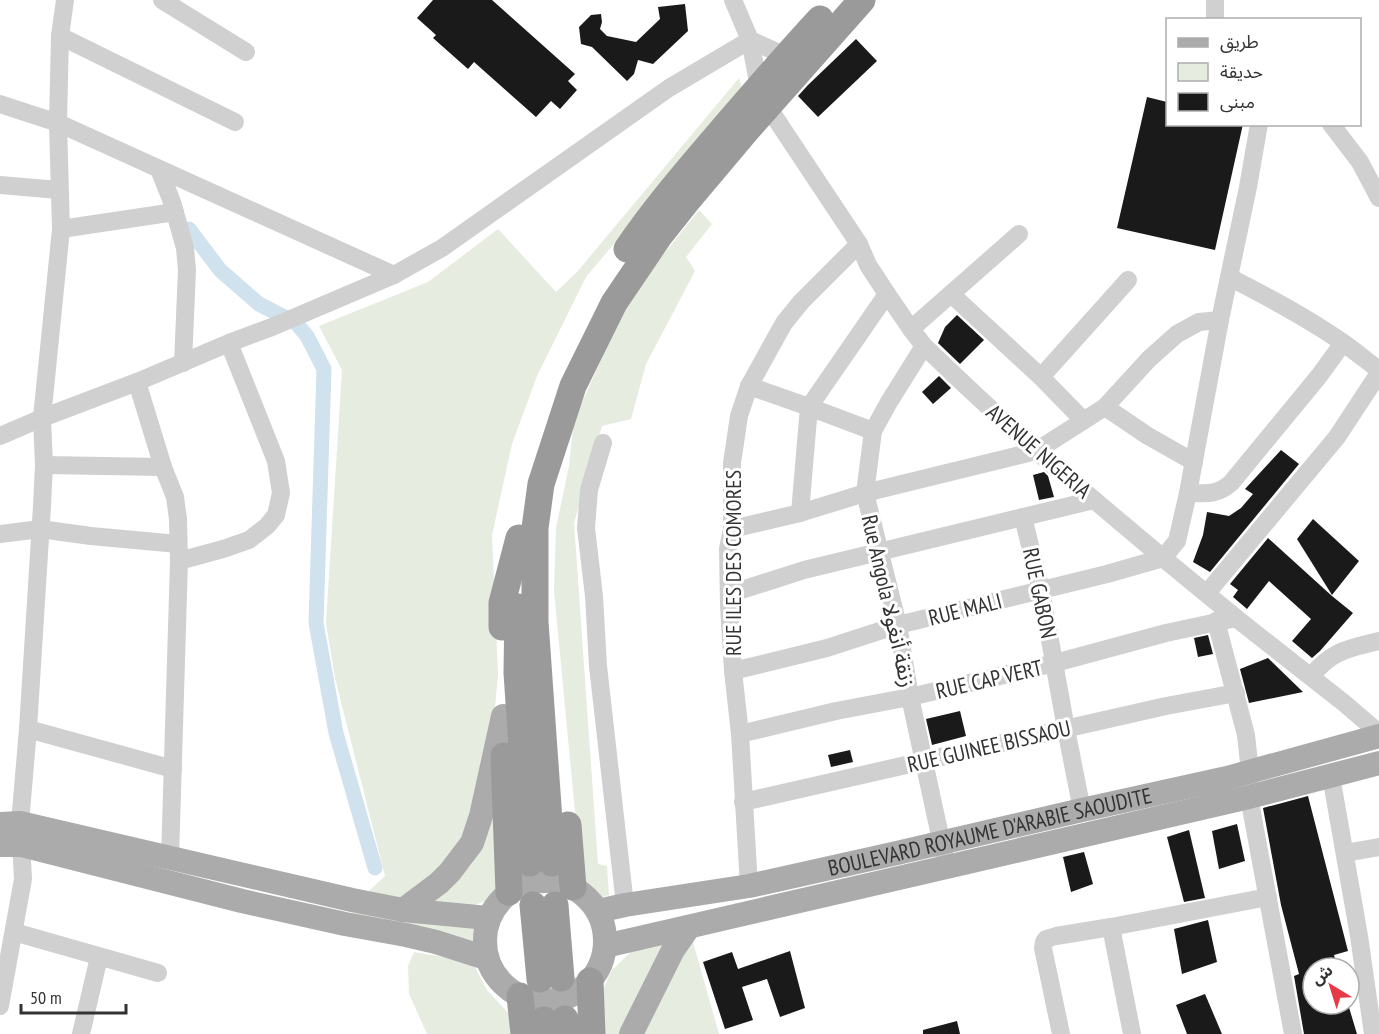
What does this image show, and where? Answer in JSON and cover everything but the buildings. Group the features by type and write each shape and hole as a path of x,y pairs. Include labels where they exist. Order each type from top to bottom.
{"highway":[{"path":"519,538 517,673 541,863 535,528 541,484 573,386 614,303 638,266 764,97 786,56 838,0"},
{"path":"509,892 502,603 519,538 527,481 543,417 558,377 577,333 610,274 655,211 764,97 800,69 862,0"},
{"path":"541,484 554,899 551,978"},
{"path":"590,981 591,1034"},
{"path":"520,996 549,1028"}],"main road":[{"path":"403,910 439,883 472,843 481,816 503,716"},
{"name":"BOULEVARD ROYAUME D'ARABIE SAOUDITE","path":"598,911 625,904 749,886 1156,795 1250,772 1379,734"},
{"name":"BOULEVARD ROYAUME D'ARABIE SAOUDITE","path":"605,946 1249,796 1379,763"},
{"path":"10,834 171,859 403,910 488,918"},
{"path":"10,834 242,901 436,942 486,958"},
{"path":"540,880 557,881 554,899 583,893 598,911 604,928 605,946 601,965 590,981 575,993 557,1000 538,1001 520,996 499,981 486,958 484,939 488,918 497,903 509,892 524,884 540,880"},
{"path":"630,1034 673,950 689,927"}],"street":[{"path":"0,1006 23,879 10,834 28,729 44,465 42,418 61,229 58,123 60,36 65,0"},
{"path":"162,0 246,52"},
{"path":"733,0 750,40 764,97"},
{"path":"60,36 235,122"},
{"path":"750,40 786,56"},
{"path":"0,436 272,327 393,275 442,248 669,88 750,40"},
{"name":"AVENUE NIGERIA","path":"764,97 859,244 868,265 924,346 1036,451 1379,734"},
{"path":"0,104 58,123 393,275"},
{"path":"1163,558 1177,541 1188,493 1259,126"},
{"path":"1333,126 1360,162 1379,198"},
{"path":"159,169 185,248 187,270 183,363"},
{"path":"0,186 59,190"},
{"path":"61,229 175,212"},
{"path":"911,329 1018,234"},
{"name":"RUE ILES DES COMORES","path":"749,886 740,734 733,671 728,549 732,529 732,464 739,416 749,386 784,323 801,302 859,244"},
{"path":"1207,593 1337,437 1379,371 1343,343 1289,309 1229,277"},
{"path":"1041,376 1128,280"},
{"path":"801,513 809,407 887,294"},
{"path":"951,294 1041,376 1083,420"},
{"path":"732,529 801,513 865,493 1036,451 1105,407 1177,334 1199,322 1220,320"},
{"path":"0,534 40,529 178,552 223,549 249,540 267,526 276,515 281,493 276,461 229,343"},
{"path":"1188,493 1213,494 1231,483 1319,376 1343,343"},
{"name":"Rue Angola زنقة أنغولا","path":"924,346 873,431 865,493 898,625 910,697 948,867"},
{"path":"137,382 163,467 175,497 177,519 171,859"},
{"path":"749,386 873,431"},
{"path":"1105,407 1148,436 1194,462"},
{"path":"603,443 589,490 586,528 594,596 598,666 625,904"},
{"path":"44,465 163,467"},
{"path":"729,594 804,570 1094,500"},
{"name":"RUE GABON","path":"1023,517 1041,590 1082,810"},
{"name":"RUE MALI","path":"733,671 827,648 898,625 1163,558"},
{"name":"RUE CAP VERT","path":"740,734 836,711 910,697 1055,663 1166,633 1236,618"},
{"path":"1216,621 1246,735 1250,772 1249,796 1293,1034"},
{"path":"1311,676 1322,663 1336,653 1379,641"},
{"name":"RUE GUINEE BISSAOU","path":"743,802 1166,706 1236,693"},
{"path":"28,729 173,769"},
{"path":"1331,776 1359,936 1373,1034"},
{"path":"1345,853 1379,847"},
{"path":"1061,1034 1043,948 1044,942 1056,936 1268,897"},
{"path":"1111,927 1132,1034"},
{"path":"14,932 158,973"},
{"path":"81,1034 99,957"}],"green space":[{"path":"739,78 743,91 586,277 537,376 512,444 492,535 498,675 489,772 468,844 439,880 395,901 369,891 385,876 335,678 326,623 342,370 319,326 428,282 498,229 556,292 577,272"},
{"path":"699,210 712,224 686,257 695,271 646,364 631,419 602,426 574,523 598,864 607,866 609,895 600,898 587,889 579,854 554,591 556,528 569,466 574,420 630,296"},
{"path":"502,748 499,886 485,901 464,909 429,905 472,864 487,820"},
{"path":"357,910 477,925 473,943 351,913"},
{"path":"693,942 719,1034 598,1034 596,1004 612,970 631,952 660,944"},
{"path":"414,952 472,962 487,990 513,1018 515,1034 427,1034 409,994 408,966"}],"waterway":[{"path":"189,229 220,270 259,304 296,323 307,336 324,369 316,623 336,733 375,868"}],"tunnel":[{"path":"530,863 533,905"},
{"path":"552,863 555,905"},
{"path":"561,978 565,1019"},
{"path":"540,979 544,1020"}]}
